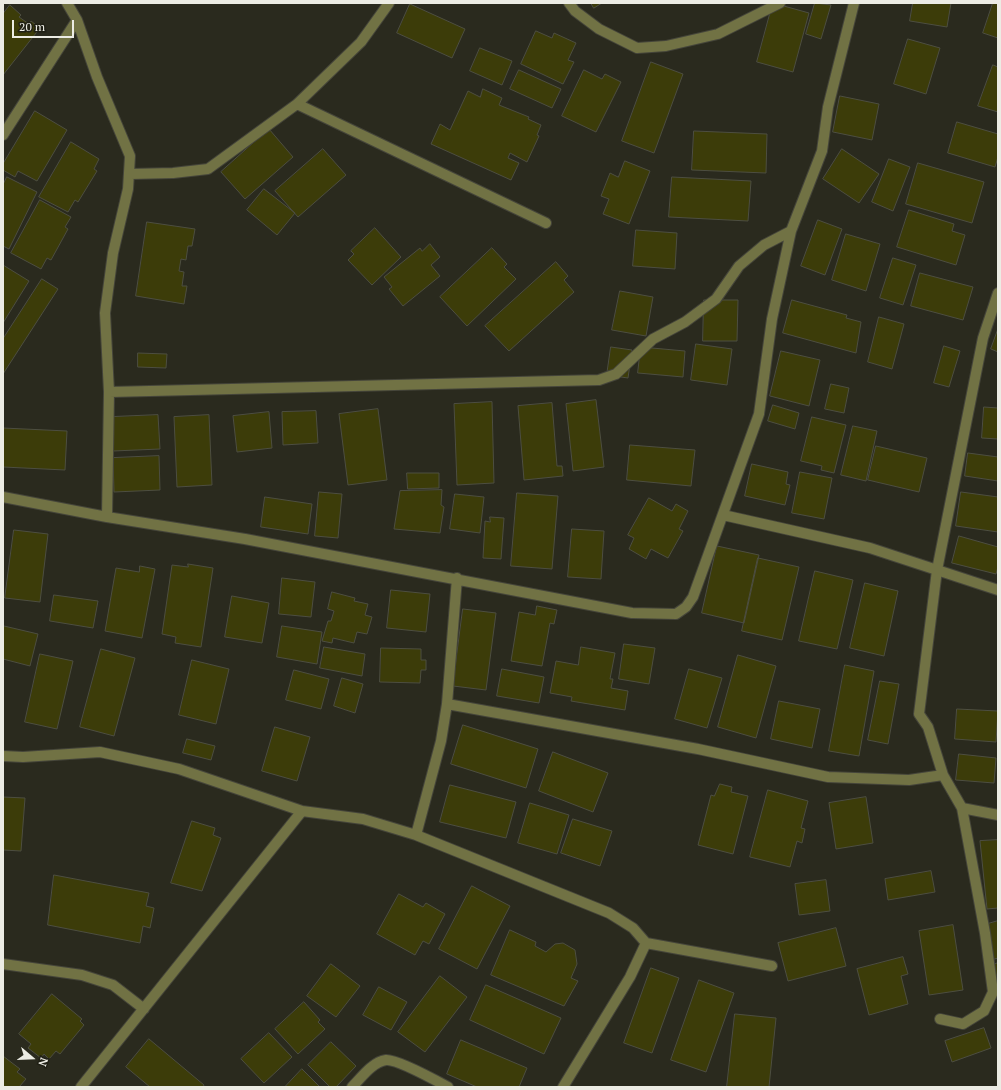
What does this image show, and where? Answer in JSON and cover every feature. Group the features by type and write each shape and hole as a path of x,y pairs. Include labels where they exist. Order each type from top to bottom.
{"street":[{"path":"68,3 77,20 97,77 130,156 130,174 114,252 104,313 110,392 107,517"},
{"path":"130,174 173,173 208,169 297,104 361,42 389,3"},
{"path":"569,3 575,11 599,29 637,48 666,46 718,34 780,3"},
{"path":"3,497 107,517 244,539 457,578 632,613 676,614 686,607 694,597 759,414 772,319 791,231 822,151 828,107 854,3"},
{"path":"3,135 77,20"},
{"path":"297,104 546,223"},
{"path":"110,392 599,380 616,374 653,339 684,322 716,299 739,266 764,245 791,231"},
{"path":"940,1019 963,1024 984,1011 996,992 962,808 943,775 928,727 920,714 937,570 983,338 998,293"},
{"path":"723,515 870,548 998,590"},
{"path":"416,835 441,741 447,704 457,578"},
{"path":"447,704 698,750 828,777 909,780 943,775"},
{"path":"3,756 23,757 100,752 179,769 302,811 363,819 416,835 609,913 633,928 646,943 772,966"},
{"path":"962,808 998,815"},
{"path":"81,1087 302,811"},
{"path":"563,1087 630,977 646,943"},
{"path":"3,964 82,975 113,985 144,1009"},
{"path":"352,1087 371,1067 386,1060 399,1063 448,1087"}],"building":[{"path":"591,3 602,3 594,8"},
{"path":"773,3 809,13 793,72 757,62"},
{"path":"815,3 831,5 821,39 806,34"},
{"path":"913,3 951,3 947,27 910,21"},
{"path":"993,3 998,3 998,38 983,33"},
{"path":"410,4 465,29 452,58 397,33"},
{"path":"10,5 21,15 19,17 29,24 31,21 40,28 3,75 3,14"},
{"path":"536,31 552,38 554,33 576,43 568,60 574,62 563,84 521,64"},
{"path":"908,39 940,48 926,94 894,84"},
{"path":"480,48 512,61 502,85 470,71"},
{"path":"651,62 683,74 654,153 622,141"},
{"path":"993,65 998,67 998,112 978,106"},
{"path":"519,70 561,89 552,108 510,89"},
{"path":"584,70 602,79 605,74 621,82 596,132 562,116"},
{"path":"483,89 502,98 499,105 529,117 528,119 541,125 537,135 539,136 527,162 510,153 508,158 519,163 511,180 431,144 440,124 450,130 468,91 480,97"},
{"path":"840,96 879,104 872,140 833,132"},
{"path":"35,111 67,130 37,181 18,171 15,177 3,170 3,164"},
{"path":"957,122 998,134 998,157 995,167 948,153"},
{"path":"269,129 293,157 245,199 221,172"},
{"path":"694,131 767,134 766,173 692,170"},
{"path":"71,142 99,159 94,169 97,171 78,202 75,200 68,212 39,197"},
{"path":"323,149 346,175 298,217 275,191"},
{"path":"842,149 879,174 859,203 823,179"},
{"path":"889,159 910,167 893,211 872,202"},
{"path":"625,161 650,171 629,224 603,214 609,199 601,196 610,173 618,177"},
{"path":"918,163 984,182 972,223 906,204"},
{"path":"7,177 37,192 9,249 3,246 3,185"},
{"path":"672,177 751,181 748,221 669,217"},
{"path":"264,189 295,213 277,235 247,210"},
{"path":"40,200 71,217 65,227 68,229 51,260 47,258 41,269 11,253"},
{"path":"909,210 954,224 952,231 965,235 956,265 897,247"},
{"path":"818,220 842,229 825,275 801,266"},
{"path":"147,222 195,229 192,246 188,246 186,260 181,259 179,271 184,272 182,286 187,286 184,304 136,296"},
{"path":"375,228 401,257 372,285 348,260 354,254 351,251"},
{"path":"636,230 677,233 675,269 633,266"},
{"path":"846,234 880,244 866,291 832,280"},
{"path":"430,244 440,257 431,265 440,276 403,306 389,289 392,287 384,277 420,248 422,251"},
{"path":"492,248 507,264 504,267 516,279 467,326 440,297"},
{"path":"893,258 916,265 903,305 880,298"},
{"path":"556,262 568,276 564,280 574,292 509,351 485,326"},
{"path":"3,265 29,281 3,323"},
{"path":"920,273 973,287 963,320 911,306"},
{"path":"42,279 58,289 3,374 3,339"},
{"path":"620,291 653,297 646,336 612,330"},
{"path":"704,300 738,300 737,341 703,341"},
{"path":"792,300 847,315 846,318 861,322 856,353 783,333"},
{"path":"879,317 904,324 892,369 868,362"},
{"path":"998,329 998,352 991,349"},
{"path":"696,344 732,349 727,385 691,380"},
{"path":"944,346 960,351 949,387 934,383"},
{"path":"611,347 632,350 628,378 607,375"},
{"path":"641,347 685,351 683,377 638,373"},
{"path":"781,351 820,360 809,406 770,396"},
{"path":"138,353 167,354 166,368 138,367"},
{"path":"831,384 849,388 844,413 825,409"},
{"path":"596,400 604,467 573,471 566,404"},
{"path":"492,402 494,483 457,485 454,404"},
{"path":"552,403 557,466 562,466 563,476 524,480 518,406"},
{"path":"773,405 799,413 795,429 768,421"},
{"path":"984,407 998,408 998,439 982,438"},
{"path":"378,409 387,480 348,485 339,414"},
{"path":"316,411 318,443 283,445 282,412"},
{"path":"269,412 272,448 237,452 233,416"},
{"path":"158,415 160,449 113,451 112,417"},
{"path":"209,415 212,485 177,487 174,417"},
{"path":"812,417 846,425 834,473 821,470 822,466 801,461"},
{"path":"853,426 877,431 866,481 841,475"},
{"path":"3,428 67,431 65,470 3,467"},
{"path":"630,445 695,450 691,486 627,480"},
{"path":"876,446 927,458 919,492 868,480"},
{"path":"968,453 998,457 998,481 965,476"},
{"path":"159,456 160,490 114,492 113,458"},
{"path":"752,464 788,472 786,484 790,485 785,505 745,496"},
{"path":"800,472 832,478 824,519 792,513"},
{"path":"407,473 439,473 439,488 408,489"},
{"path":"442,490 441,505 444,507 440,533 394,529 400,491"},
{"path":"319,492 342,494 338,538 315,536"},
{"path":"961,492 998,497 998,532 956,526"},
{"path":"517,493 558,496 552,569 511,566"},
{"path":"455,494 484,497 480,533 450,529"},
{"path":"265,497 312,504 308,534 261,527"},
{"path":"649,498 672,511 676,504 688,511 679,529 683,531 668,558 651,549 646,559 629,549 634,538 628,535"},
{"path":"490,517 504,518 501,559 483,558 485,521 490,522"},
{"path":"572,529 604,531 601,579 568,577"},
{"path":"14,530 48,534 40,602 5,598"},
{"path":"959,536 998,547 998,567 996,574 952,563"},
{"path":"717,546 759,555 744,623 702,613"},
{"path":"758,558 799,567 782,640 742,631"},
{"path":"188,564 213,568 201,647 175,643 176,637 162,634 172,565 188,567"},
{"path":"140,566 155,569 142,638 105,631 116,568 139,572"},
{"path":"815,571 853,580 837,649 799,641"},
{"path":"282,578 315,582 311,617 279,614"},
{"path":"865,583 898,591 884,656 850,648"},
{"path":"391,590 430,594 426,632 387,628"},
{"path":"332,592 355,598 354,601 368,604 365,615 372,617 367,634 357,632 354,643 333,638 332,643 322,641 328,621 331,621 334,611 328,609"},
{"path":"54,595 98,601 93,628 50,621"},
{"path":"232,596 269,603 262,643 225,637"},
{"path":"537,606 557,610 554,624 550,623 542,666 511,661 519,612 535,615"},
{"path":"463,609 496,613 486,690 453,686"},
{"path":"4,626 38,634 30,666 3,659"},
{"path":"282,626 322,632 317,664 277,657"},
{"path":"624,644 655,648 649,684 619,679"},
{"path":"324,647 365,654 362,676 320,668"},
{"path":"581,647 615,653 610,679 613,679 611,688 628,691 625,710 571,701 572,697 550,693 556,661 578,665"},
{"path":"381,648 421,649 421,660 426,660 426,670 421,670 420,683 380,682"},
{"path":"101,649 135,658 114,736 80,727"},
{"path":"40,654 73,661 57,729 25,722"},
{"path":"738,655 776,666 756,738 718,727"},
{"path":"192,660 229,669 216,724 179,715"},
{"path":"845,665 874,671 859,756 829,751"},
{"path":"502,669 544,677 539,703 497,696"},
{"path":"689,669 722,678 707,728 675,719"},
{"path":"294,670 329,679 321,709 286,700"},
{"path":"342,678 363,684 355,713 334,706"},
{"path":"880,681 899,684 888,744 868,740"},
{"path":"779,701 820,709 812,748 771,739"},
{"path":"957,709 998,711 996,742 955,739"},
{"path":"463,725 538,749 526,788 451,764"},
{"path":"275,727 310,737 297,781 262,771"},
{"path":"187,739 215,746 211,760 183,753"},
{"path":"553,752 608,773 593,812 539,791"},
{"path":"959,754 996,758 994,783 956,780"},
{"path":"720,784 732,787 731,792 748,796 733,854 698,845 711,795 714,796"},
{"path":"450,785 516,802 506,838 440,822"},
{"path":"768,790 808,801 801,828 805,829 802,843 797,841 790,867 750,857"},
{"path":"3,797 25,798 21,851 3,850"},
{"path":"866,797 873,843 836,849 829,803"},
{"path":"530,803 569,815 557,854 518,843"},
{"path":"573,819 612,831 600,866 561,853"},
{"path":"192,821 215,828 213,835 221,838 202,891 171,883"},
{"path":"998,840 998,908 987,909 980,841"},
{"path":"931,871 935,892 888,900 885,879"},
{"path":"54,875 149,893 146,906 154,908 150,928 143,926 140,943 48,925"},
{"path":"826,880 830,911 799,915 795,884"},
{"path":"472,886 510,906 477,969 439,949"},
{"path":"399,894 423,907 426,903 445,914 429,944 423,941 415,955 377,934"},
{"path":"998,921 998,958 991,960 981,926"},
{"path":"953,925 963,990 929,995 919,931"},
{"path":"836,928 846,966 788,981 778,943"},
{"path":"510,930 536,942 535,946 546,952 555,944 563,943 575,950 577,964 571,978 578,981 564,1006 491,975"},
{"path":"903,957 908,974 901,976 908,1004 869,1015 857,969"},
{"path":"998,963 998,982 993,965"},
{"path":"331,964 360,986 336,1017 307,996"},
{"path":"651,968 679,978 652,1053 624,1043"},
{"path":"440,976 467,997 425,1052 398,1032"},
{"path":"699,980 734,993 706,1072 671,1060"},
{"path":"486,985 561,1018 544,1054 470,1020"},
{"path":"379,987 407,1002 391,1030 363,1015"},
{"path":"52,994 82,1019 80,1021 84,1025 60,1054 56,1051 49,1059 44,1054 41,1058 28,1048 31,1044 19,1034"},
{"path":"304,1002 320,1020 318,1022 325,1029 298,1054 275,1029"},
{"path":"735,1014 776,1018 769,1087 727,1087"},
{"path":"984,1028 991,1048 952,1062 945,1041"},
{"path":"269,1033 292,1057 264,1083 241,1059"},
{"path":"149,1039 204,1085 203,1087 150,1087 126,1067"},
{"path":"461,1040 527,1068 519,1087 477,1087 447,1074"},
{"path":"331,1042 356,1066 336,1087 330,1087 308,1065"},
{"path":"3,1056 20,1069 17,1072 26,1079 19,1087 3,1087"},
{"path":"302,1069 320,1087 285,1087"}]}
